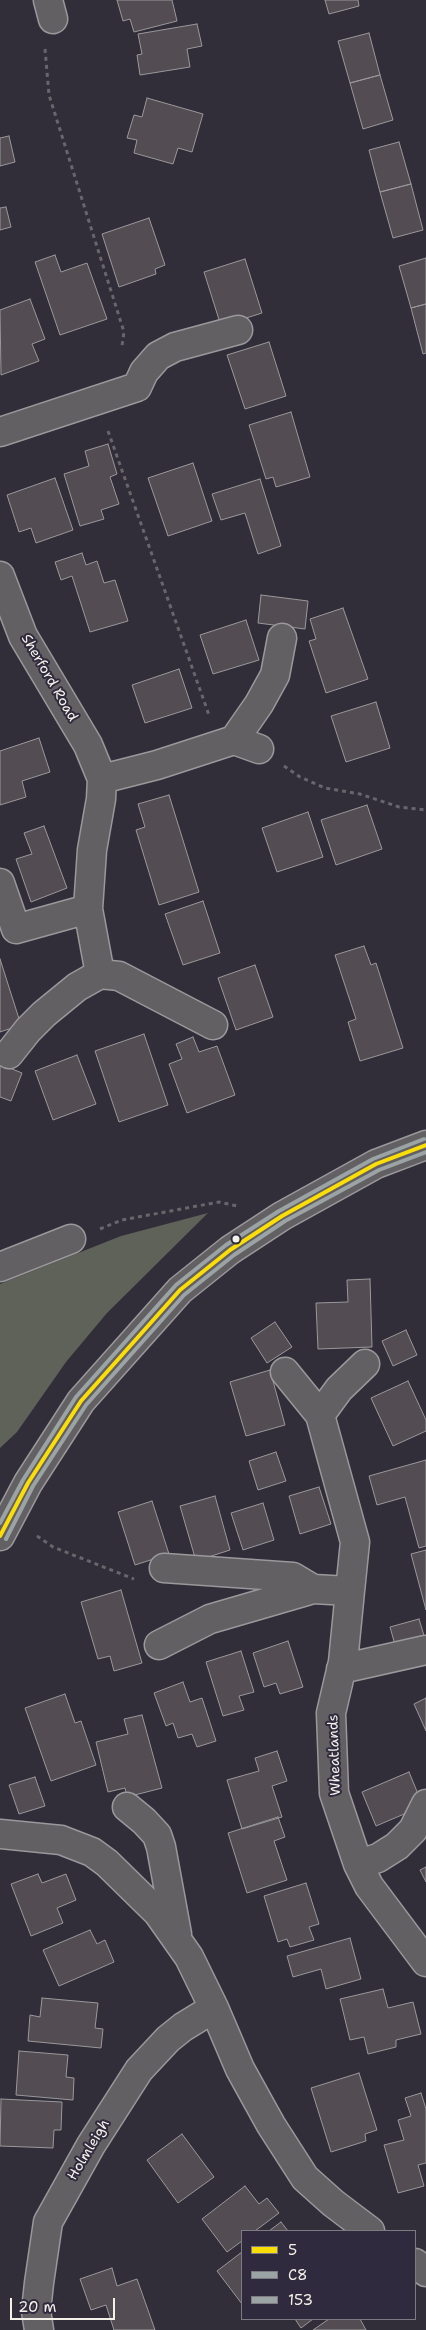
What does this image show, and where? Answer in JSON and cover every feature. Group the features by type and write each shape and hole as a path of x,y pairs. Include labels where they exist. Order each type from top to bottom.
{"street":[{"path":"0,432 137,387 144,372 158,356 176,346 238,330"},
{"name":"Sherford Road","path":"0,576 23,636 88,745 102,779 101,799 92,850 88,909 100,974"},
{"path":"102,779 237,745 275,675 282,638"},
{"path":"0,883 16,929 88,909"},
{"path":"9,1054 28,1030 44,1014 77,988 100,974 119,976 213,1025"},
{"path":"3,1521 81,1402 147,1325 180,1290 204,1270 282,1216 376,1164 426,1144"},
{"path":"0,1267 71,1240"},
{"path":"285,1372 320,1415 339,1389 365,1364"},
{"name":"Wheatlands","path":"320,1415 355,1542 341,1669 331,1713 334,1793 358,1864 369,1886 426,1962"},
{"path":"164,1568 293,1577 312,1589"},
{"path":"159,1645 210,1619 312,1589 350,1591"},
{"path":"341,1669 426,1650"},
{"path":"358,1864 378,1858 397,1846 413,1830 426,1804"},
{"path":"127,1807 157,1835 178,1940"},
{"path":"0,1834 61,1840 92,1852 107,1863 158,1913 178,1940 214,2008 240,2069 271,2125 305,2178 333,2203 369,2230"},
{"name":"Holmleigh","path":"39,2330 36,2311 38,2283 48,2222 92,2144 139,2070 168,2039 214,2008"},
{"path":"416,2263 426,2272"}],"path":[{"path":"51,9 45,48 50,95 124,332 122,351 137,387"},
{"path":"96,400 237,745 325,788 360,794 399,807 426,810"},
{"path":"71,1240 122,1220 219,1202 282,1216"}],"shaded area":[{"path":"208,1213 107,1313 66,1362 17,1432 0,1448 0,1284 121,1236"}],"building":[{"path":"117,0 172,0 177,21 134,32 130,19 123,21"},
{"path":"325,0 358,0 359,6 329,14"},
{"path":"197,24 202,46 187,49 190,67 140,75 137,55 142,54 138,34"},
{"path":"369,33 380,75 350,83 338,41"},
{"path":"380,75 393,120 363,129 350,83"},
{"path":"147,98 203,114 192,152 178,148 173,164 134,153 137,140 127,138 134,115 142,117"},
{"path":"9,136 15,162 0,166 0,138"},
{"path":"399,142 411,184 380,192 369,150"},
{"path":"411,184 423,230 393,238 380,192"},
{"path":"6,207 11,227 0,230 0,208"},
{"path":"149,218 165,265 155,269 156,274 119,287 102,234"},
{"path":"55,255 61,272 87,263 107,319 60,335 35,262"},
{"path":"426,258 426,304 411,308 399,266"},
{"path":"245,259 262,313 221,326 204,272"},
{"path":"30,299 45,339 32,344 39,361 1,375 0,310"},
{"path":"426,304 426,353 423,354 411,308"},
{"path":"269,342 286,396 245,409 227,355"},
{"path":"291,412 310,477 276,487 273,477 266,479 249,425"},
{"path":"108,444 117,474 110,477 119,504 101,510 104,519 80,526 64,474 89,466 85,451"},
{"path":"193,463 212,521 168,536 148,478"},
{"path":"55,478 73,530 36,543 31,528 19,532 7,495"},
{"path":"260,479 281,546 258,554 245,513 221,520 212,494"},
{"path":"82,553 86,565 97,561 104,583 115,580 128,621 90,632 72,576 61,580 55,562"},
{"path":"261,595 308,601 305,629 258,623"},
{"path":"343,608 368,679 326,693 309,641 316,639 310,619"},
{"path":"246,620 259,660 213,674 200,635"},
{"path":"179,669 192,708 145,723 132,685"},
{"path":"376,702 390,748 346,762 331,716"},
{"path":"39,738 50,772 22,781 26,797 0,805 0,751"},
{"path":"169,795 199,892 159,905 136,830 145,827 138,804"},
{"path":"367,805 382,849 336,865 321,820"},
{"path":"308,812 323,857 277,872 262,828"},
{"path":"44,826 67,888 31,902 16,859 32,854 24,833"},
{"path":"203,901 220,953 183,965 165,914"},
{"path":"364,946 371,965 376,963 403,1048 360,1061 348,1022 356,1019 335,955"},
{"path":"0,959 21,1025 0,1032"},
{"path":"255,965 273,1017 236,1030 218,978"},
{"path":"144,1034 168,1105 119,1122 95,1051"},
{"path":"193,1037 199,1052 217,1046 235,1095 187,1113 169,1064 182,1059 176,1044"},
{"path":"77,1055 96,1104 53,1120 35,1071"},
{"path":"0,1064 22,1073 11,1101 0,1097"},
{"path":"370,1279 372,1347 318,1349 316,1303 348,1302 347,1280"},
{"path":"275,1322 292,1347 267,1363 251,1338"},
{"path":"406,1330 417,1355 393,1366 382,1341"},
{"path":"270,1370 285,1425 246,1436 230,1382"},
{"path":"408,1381 426,1420 426,1431 393,1446 371,1398"},
{"path":"276,1452 286,1481 258,1490 249,1461"},
{"path":"426,1460 426,1546 419,1548 405,1497 377,1505 369,1476"},
{"path":"319,1487 331,1524 300,1534 289,1496"},
{"path":"215,1496 230,1550 196,1561 180,1506"},
{"path":"152,1501 169,1554 135,1565 118,1512"},
{"path":"263,1503 274,1540 243,1550 231,1513"},
{"path":"426,1550 426,1610 411,1554"},
{"path":"121,1590 142,1663 114,1671 110,1656 98,1659 81,1602"},
{"path":"419,1619 426,1642 397,1652 390,1627"},
{"path":"288,1641 303,1687 280,1694 276,1683 264,1687 253,1653"},
{"path":"241,1651 254,1692 239,1696 244,1710 223,1716 206,1662"},
{"path":"183,1682 190,1702 202,1698 216,1741 197,1747 192,1734 178,1738 173,1723 166,1726 154,1693"},
{"path":"65,1694 75,1723 81,1721 96,1765 51,1781 25,1708"},
{"path":"426,1698 426,1731 414,1704"},
{"path":"142,1715 162,1788 127,1797 125,1788 108,1792 96,1742 128,1734 124,1719"},
{"path":"277,1751 287,1781 272,1786 282,1817 242,1829 227,1780 259,1771 255,1758"},
{"path":"409,1772 423,1806 376,1826 362,1792"},
{"path":"35,1777 45,1806 19,1814 9,1785"},
{"path":"278,1817 285,1837 274,1841 287,1880 247,1893 228,1833"},
{"path":"426,1867 426,1882 420,1870"},
{"path":"38,1874 42,1883 66,1874 76,1900 57,1908 63,1923 31,1936 11,1884"},
{"path":"306,1883 319,1924 309,1927 314,1940 290,1947 287,1939 278,1942 264,1896"},
{"path":"90,1930 97,1944 105,1940 114,1962 59,1986 43,1950"},
{"path":"350,1938 361,1979 326,1989 321,1969 293,1977 287,1956"},
{"path":"383,1989 388,2008 413,2002 421,2034 396,2040 396,2047 368,2054 364,2037 350,2040 340,1999"},
{"path":"42,1998 98,2003 95,2028 103,2029 101,2048 28,2041 30,2015 40,2017"},
{"path":"19,2051 68,2055 66,2077 74,2078 73,2100 16,2095"},
{"path":"359,2073 377,2130 365,2134 366,2141 331,2152 311,2088"},
{"path":"421,2093 426,2109 426,2163 418,2165 424,2186 398,2193 384,2145 404,2140 398,2120 411,2116 405,2098"},
{"path":"1,2099 62,2102 61,2130 54,2130 53,2148 0,2146"},
{"path":"182,2134 214,2177 178,2203 147,2160"},
{"path":"245,2186 259,2204 267,2198 279,2213 256,2230 241,2230 241,2242 227,2252 202,2219"},
{"path":"281,2222 287,2230 270,2230"},
{"path":"241,2253 241,2303 217,2271"},
{"path":"112,2268 117,2286 137,2279 155,2330 114,2330 106,2305 91,2310 80,2279"},
{"path":"296,2320 312,2320 301,2328"},
{"path":"328,2320 361,2320 366,2330 313,2330"}],"transit line":[{"name":"153","path":"0,1523 23,1480 76,1397 176,1285 226,1245 279,1211 373,1159 424,1139"},
{"name":"5","path":"0,1536 28,1483 81,1401 180,1290 230,1250 282,1216 376,1164 426,1145"},
{"name":"C8","path":"6,1539 33,1486 86,1405 184,1295 234,1255 285,1221 379,1170 426,1152"}]}
